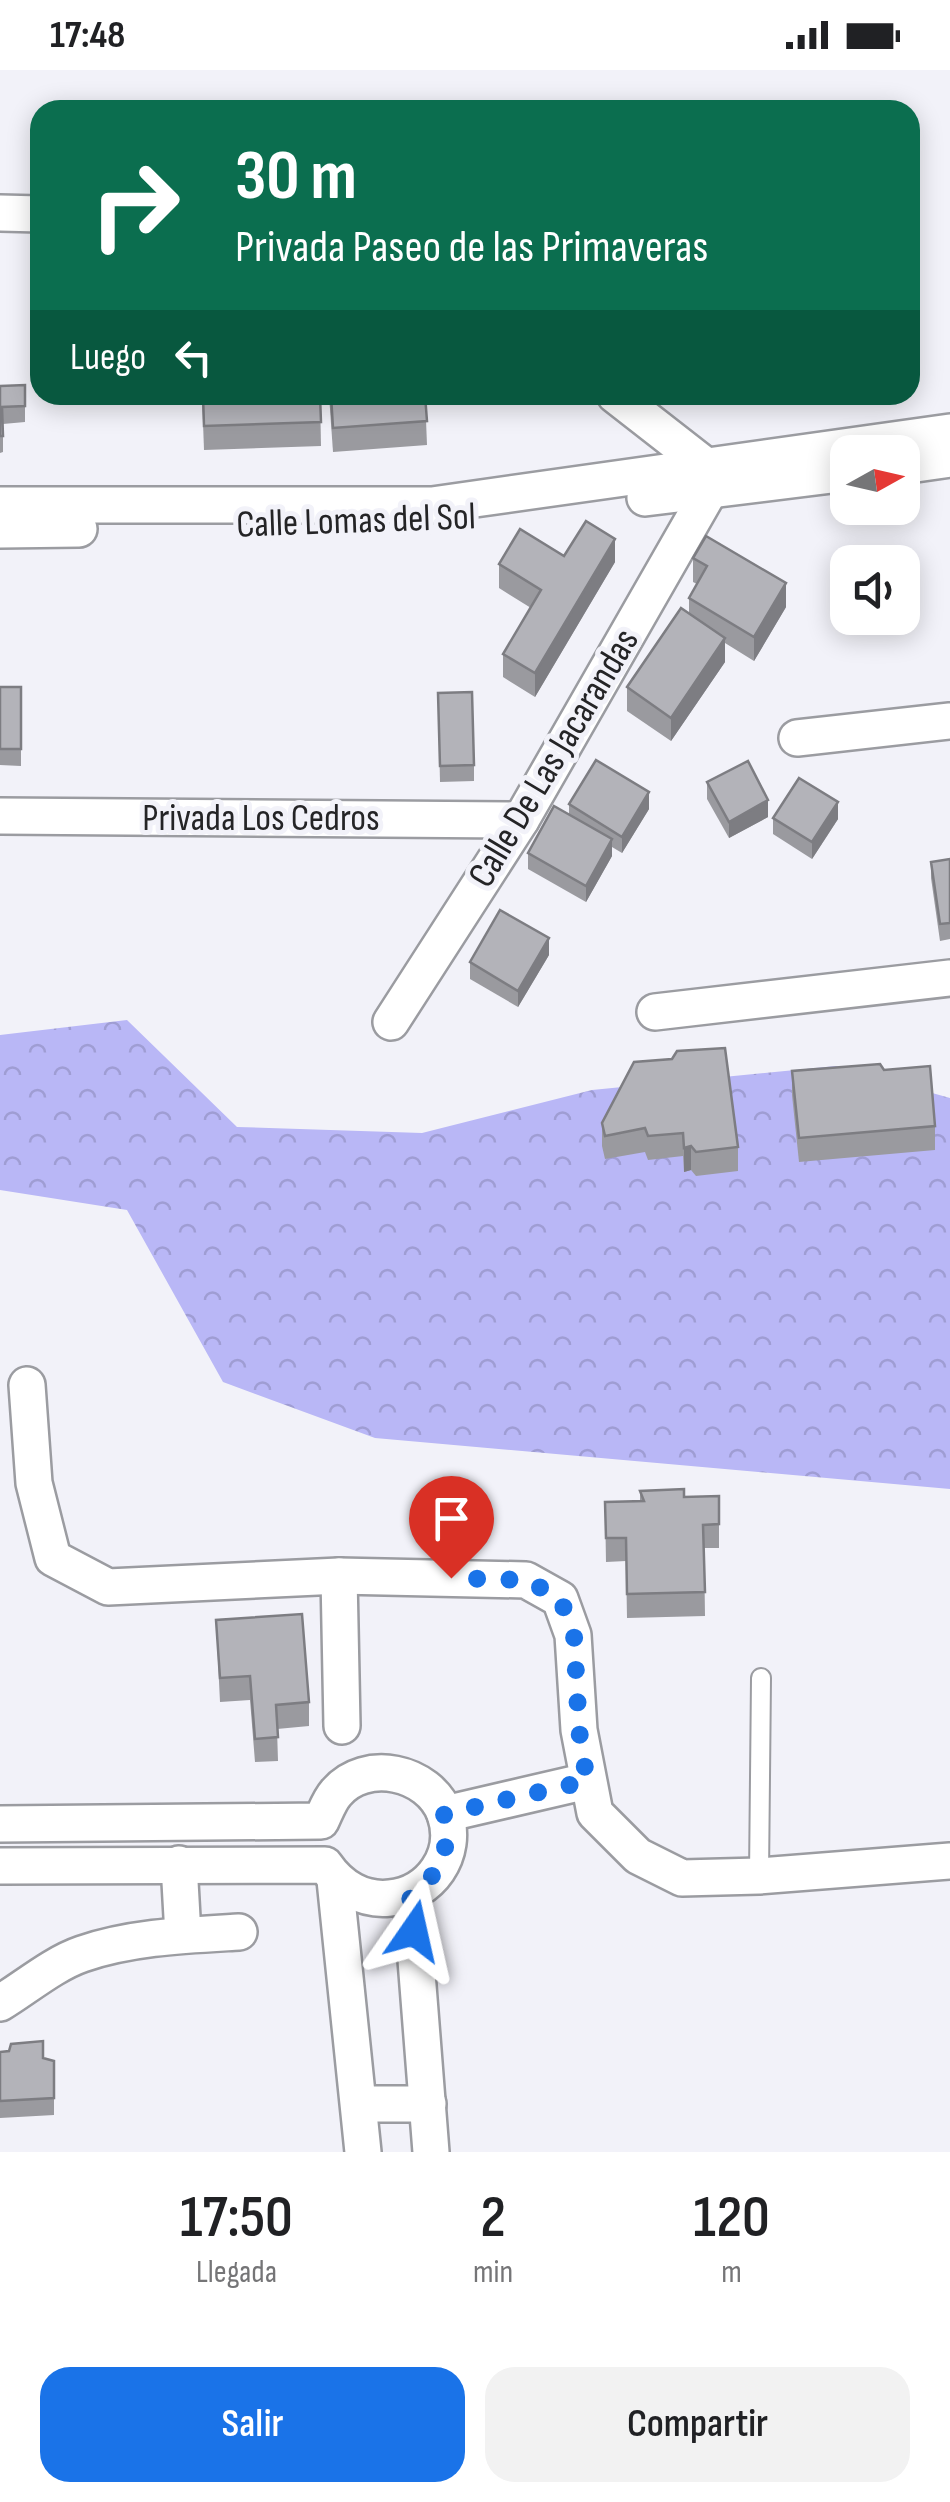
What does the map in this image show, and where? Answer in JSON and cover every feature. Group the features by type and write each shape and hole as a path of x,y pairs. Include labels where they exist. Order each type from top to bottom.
{"street":[{"path":"0,213 30,214"},
{"path":"626,405 708,478 830,474"},
{"path":"708,478 950,432"},
{"path":"920,464 950,460"},
{"name":"Calle Lomas del Sol","path":"0,505 432,505 708,478"},
{"name":"Calle Lomas del Sol","path":"0,530 434,522 708,478"},
{"name":"Calle De Las Jacarandas","path":"390,1022 521,820 708,478"},
{"path":"798,738 950,721"},
{"name":"Privada Los Cedros","path":"0,816 521,820"},
{"path":"655,1012 950,978"},
{"path":"26,1385 34,1483 53,1558 108,1586 340,1576 526,1580 560,1598 574,1635 579,1730 595,1813 638,1856 682,1878 950,1861"},
{"path":"340,1576 342,1726"},
{"path":"0,1824 321,1821 336,1792 364,1774 396,1772 426,1787 444,1814 448,1846 436,1876 410,1896 370,1900 335,1880"},
{"path":"444,1814 587,1781"},
{"path":"179,1864 184,1936"},
{"path":"0,1866 326,1865 335,1880 362,2152"},
{"path":"410,1896 431,2152"},
{"path":"0,2004 78,1955 122,1944 239,1932"},
{"path":"359,2104 428,2104"}],"lane":[{"path":"759,1876 762,1678"}],"green space":[{"path":"127,1020 237,1127 422,1133 592,1090 836,1066 950,1098 950,1489 375,1438 223,1382 127,1210 0,1190 0,1035"}],"building":[{"path":"25,385 25,406 2,407 0,436 0,386"},
{"path":"203,405 320,405 321,422 204,426"},
{"path":"332,405 426,405 427,421 333,428"},
{"path":"586,521 615,539 535,673 503,654 541,590 499,564 520,529 564,556"},
{"path":"706,536 786,583 754,637 689,598 707,566 693,558"},
{"path":"681,608 725,638 671,718 627,687"},
{"path":"0,687 21,687 21,749 0,749"},
{"path":"472,692 474,765 440,766 438,693"},
{"path":"596,760 649,792 622,837 569,804"},
{"path":"748,761 768,800 729,822 707,782"},
{"path":"799,778 838,802 812,842 773,818"},
{"path":"554,806 612,839 586,886 528,853"},
{"path":"950,859 950,923 940,924 931,862"},
{"path":"500,910 549,938 518,991 470,962"},
{"path":"725,1048 738,1147 696,1152 691,1146 684,1148 683,1133 648,1136 645,1128 605,1136 602,1123 634,1062 672,1059 677,1051"},
{"path":"880,1064 884,1070 930,1066 935,1126 799,1138 792,1071"},
{"path":"684,1489 684,1497 719,1496 719,1524 703,1525 705,1592 627,1594 626,1538 606,1538 605,1502 644,1501 640,1491"},
{"path":"302,1614 309,1702 276,1705 278,1737 255,1739 250,1676 220,1678 216,1620"},
{"path":"43,2041 43,2058 54,2061 54,2098 0,2101 0,2052 9,2051 11,2044"}],"route":[{"path":"414,1931 410,1896 436,1876 448,1846 444,1814 587,1781 579,1730 574,1635 560,1598 526,1580 451,1578"}]}
